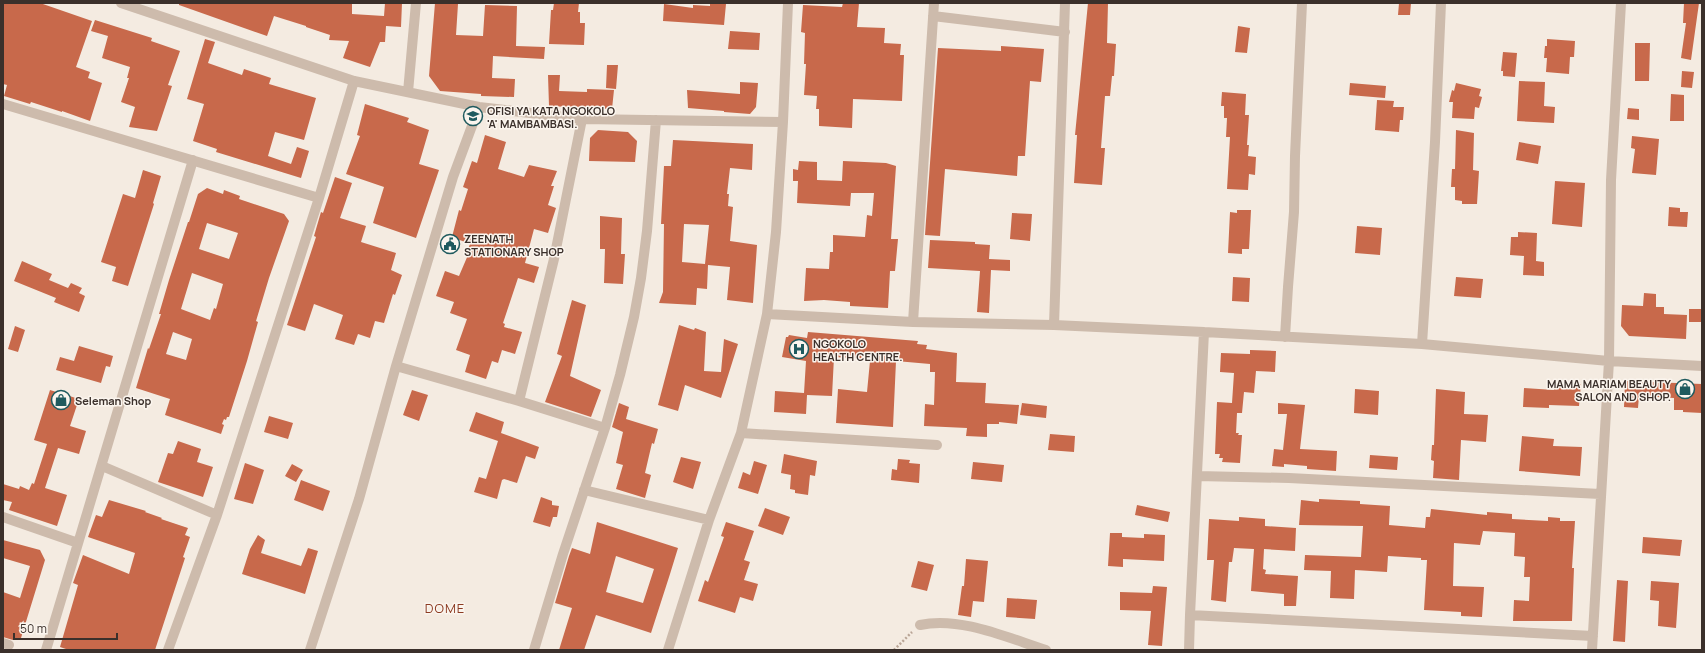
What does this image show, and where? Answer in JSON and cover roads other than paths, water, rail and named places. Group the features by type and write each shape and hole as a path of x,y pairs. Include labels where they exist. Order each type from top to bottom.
{"street":[{"path":"121,3 354,81 479,107 582,119 784,122"},
{"path":"408,92 416,3"},
{"path":"668,650 709,520 741,433 767,314 776,232 784,122 788,3"},
{"path":"913,322 934,3"},
{"path":"1054,325 1065,3"},
{"path":"1285,337 1294,212 1302,3"},
{"path":"1422,344 1436,142 1441,3"},
{"path":"1592,650 1609,361 1611,180 1621,3"},
{"path":"933,16 1065,32"},
{"path":"168,650 217,515 319,198 354,81"},
{"path":"3,104 319,198"},
{"path":"310,650 359,499 396,366 453,177 479,107"},
{"path":"519,401 554,259 582,119"},
{"path":"534,650 605,428 620,375 641,278 647,231 656,120"},
{"path":"46,650 193,160"},
{"path":"767,314 913,322 1054,325 1422,344 1609,361 1702,366"},
{"path":"1190,650 1190,615 1204,332"},
{"path":"396,366 519,401 605,428"},
{"path":"741,433 937,445"},
{"path":"102,466 217,515"},
{"path":"1198,476 1289,478 1600,494"},
{"path":"584,490 709,520"},
{"path":"3,517 78,543"},
{"path":"1190,615 1593,636"},
{"path":"920,625 933,622 960,624 1046,650"}],"place":[{"name":"OFISI YA KATA NGOKOLO 'A' MAMBAMBASI.","path":"473,116"},
{"name":"ZEENATH STATIONARY SHOP","path":"450,244"},
{"name":"NGOKOLO HEALTH CENTRE.","path":"799,349"},
{"name":"MAMA MARIAM BEAUTY SALON AND SHOP.","path":"1685,389"},
{"name":"Seleman Shop","path":"61,400"}],"district":[{"name":"DOME","path":"445,608"}]}
